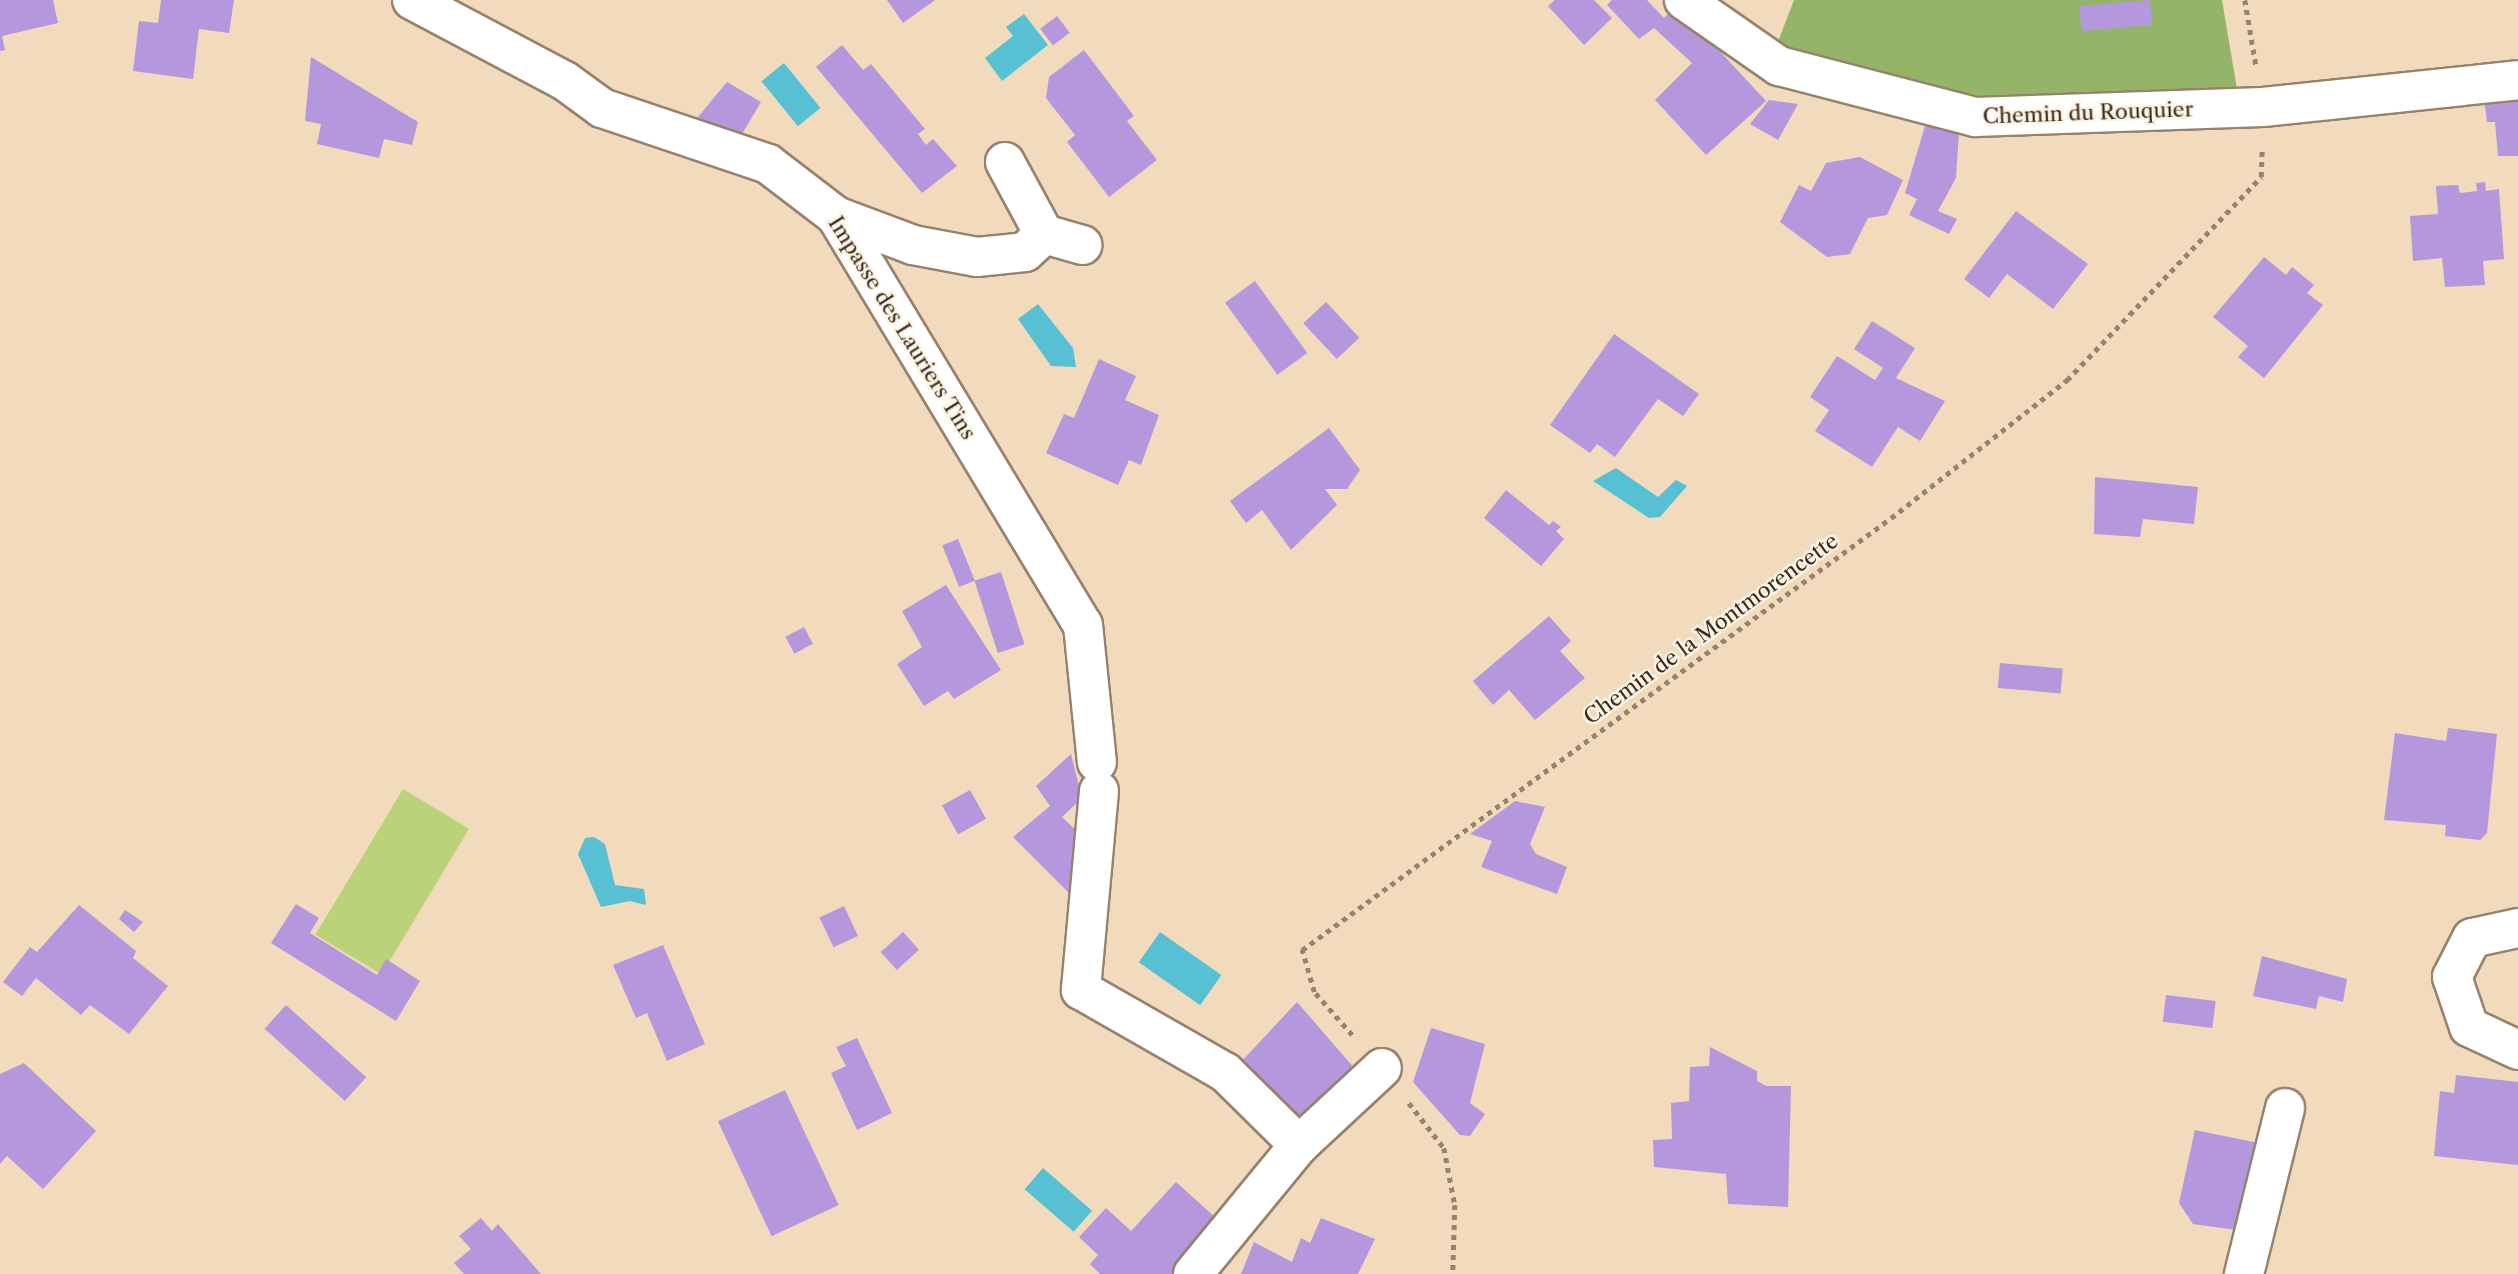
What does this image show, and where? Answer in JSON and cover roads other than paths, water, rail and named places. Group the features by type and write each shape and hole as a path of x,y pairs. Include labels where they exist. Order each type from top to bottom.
{"street":[{"name":"Impasse des Lauriers Tins","path":"412,0 565,81 602,108 768,164 836,216 1083,625 1098,776 1081,990 1225,1072 1299,1145"},
{"name":"Chemin du Rouquier","path":"1684,0 1779,65 1975,117 2263,107 2518,79"},
{"path":"1005,162 1044,234 1082,245"},
{"path":"836,216 913,245 976,257 1024,252 1044,234"},
{"path":"2518,928 2472,938 2452,977 2469,1027 2518,1049"},
{"path":"1192,1274 1299,1145 1382,1068"},
{"path":"2244,1274 2285,1108"}],"water":[{"path":"1024,14 1048,45 1002,81 985,58 1013,36 1006,27"},
{"path":"784,63 821,108 798,126 761,81"},
{"path":"1038,304 1073,348 1076,367 1051,366 1018,319"},
{"path":"1616,468 1658,497 1676,480 1687,486 1660,517 1649,518 1593,481"},
{"path":"594,837 605,844 615,885 644,889 646,905 630,901 601,907 578,854 585,838"},
{"path":"1160,932 1221,975 1200,1005 1139,962"},
{"path":"1043,1168 1092,1211 1074,1232 1025,1189"}]}
